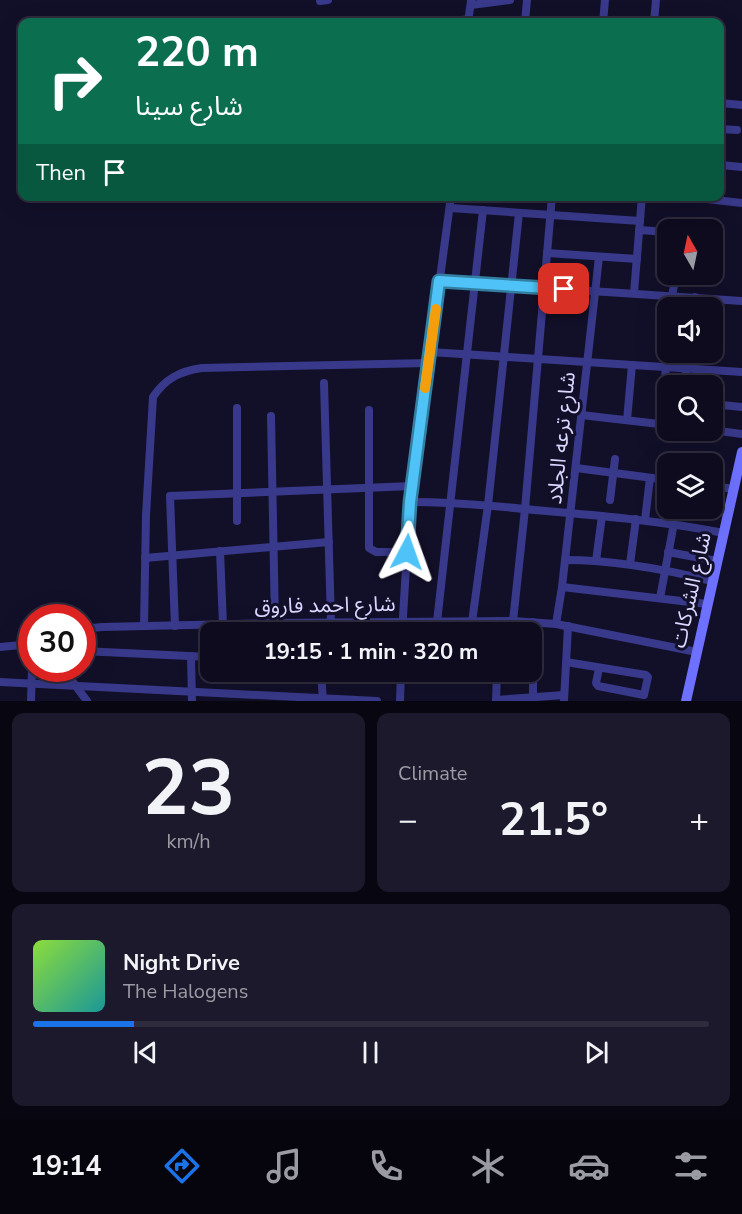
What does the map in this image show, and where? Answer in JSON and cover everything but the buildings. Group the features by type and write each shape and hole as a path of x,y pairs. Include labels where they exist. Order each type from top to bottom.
{"main road":[{"name":"شارع الشركات","path":"686,701 742,452"}],"street":[{"path":"468,18 471,2 510,0"},
{"path":"525,18 526,0"},
{"path":"603,18 605,0"},
{"path":"654,18 656,0"},
{"path":"724,103 742,105"},
{"path":"724,129 736,130"},
{"path":"724,165 742,167"},
{"path":"402,622 410,502 451,201"},
{"path":"513,621 539,359 552,201"},
{"path":"634,294 642,201"},
{"path":"724,201 742,203"},
{"path":"450,208 640,221"},
{"path":"437,622 483,210"},
{"path":"472,622 488,505 519,213"},
{"path":"639,230 657,231"},
{"path":"548,253 637,259"},
{"name":"شارع ترعه الجلاد","path":"556,624 571,512 598,256"},
{"path":"564,275 564,289"},
{"path":"439,281 695,297"},
{"path":"671,295 673,285"},
{"path":"723,300 742,302"},
{"path":"430,352 742,372"},
{"path":"144,626 153,397 161,385 188,370 202,368 428,363"},
{"path":"627,420 632,365"},
{"path":"666,367 666,375"},
{"path":"686,369 686,375"},
{"path":"324,383 331,622"},
{"path":"723,405 742,407"},
{"path":"237,408 237,521"},
{"path":"369,410 369,548 376,552 407,552"},
{"path":"581,415 657,423"},
{"path":"271,416 275,622"},
{"path":"723,431 742,434"},
{"path":"610,500 615,459"},
{"path":"576,468 657,479"},
{"path":"645,520 650,478"},
{"path":"175,626 170,497 172,495 412,486"},
{"path":"723,488 734,489"},
{"path":"410,502 451,502 571,512 674,523 724,533"},
{"path":"596,561 602,516"},
{"path":"630,564 636,519"},
{"path":"660,598 674,523"},
{"path":"145,558 329,542"},
{"path":"220,552 223,622"},
{"path":"668,552 717,561"},
{"path":"565,560 630,564 665,569 712,581"},
{"path":"562,587 707,604"},
{"name":"شارع احمد فاروق","path":"472,622 533,622"},
{"name":"شارع احمد فاروق","path":"542,623 697,651"},
{"name":"شارع احمد فاروق","path":"96,628 200,625"},
{"path":"497,682 496,700 533,697 564,698 568,626"},
{"path":"0,647 18,645"},
{"path":"96,652 200,656"},
{"path":"191,656 192,701"},
{"path":"566,662 648,676 643,695"},
{"path":"599,668 596,683 598,686 650,697 650,701"},
{"path":"0,682 377,701"},
{"path":"322,682 323,700"},
{"path":"400,701 401,682"},
{"path":"533,682 533,697"},
{"path":"31,683 31,701"},
{"path":"74,684 87,701"}],"slow traffic":[{"path":"425,388 436,309"}],"route":[{"path":"407,552 410,502 439,281 564,289"}]}
